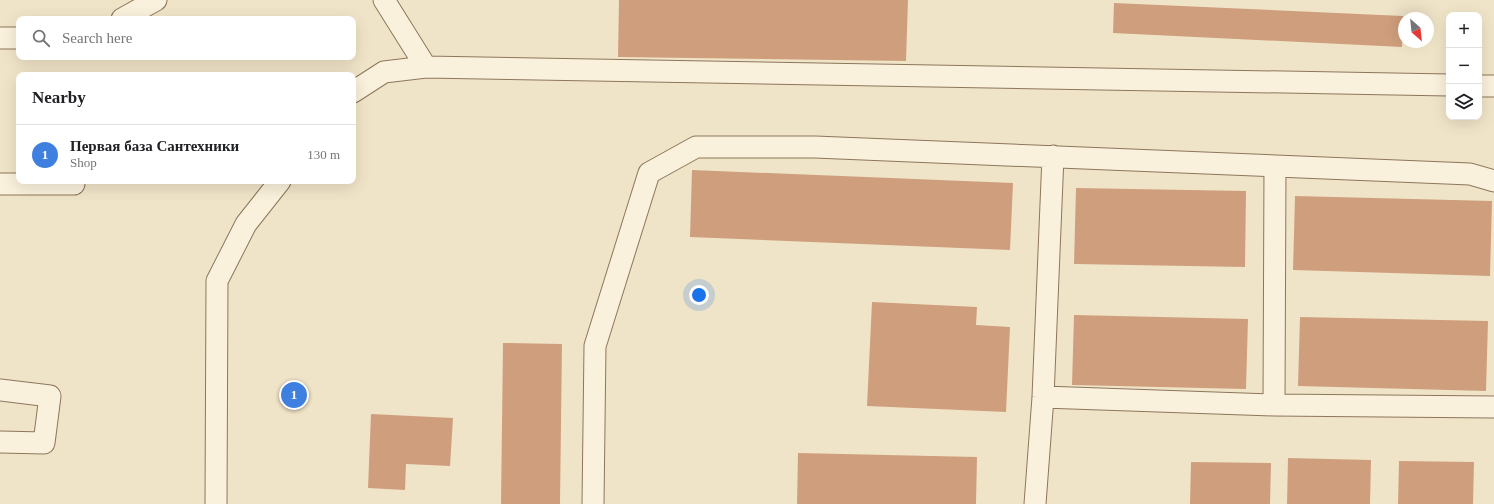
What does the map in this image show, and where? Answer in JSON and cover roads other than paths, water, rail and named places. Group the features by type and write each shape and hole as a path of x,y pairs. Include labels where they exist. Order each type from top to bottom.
{"lane":[{"path":"127,16 156,0"},
{"path":"384,0 426,67"},
{"path":"0,38 16,38"},
{"path":"356,90 384,72 426,67 1446,85"},
{"path":"1482,86 1494,86"},
{"path":"593,504 595,346 649,173 696,147 815,147 1053,156 1470,174 1494,180"},
{"path":"1035,504 1043,397 1053,156"},
{"path":"1274,405 1276,166"},
{"path":"0,184 74,184"},
{"path":"216,504 217,282 246,224 278,184"},
{"path":"0,390 50,396 44,443 0,442"},
{"path":"1043,397 1274,405 1494,407"}],"place":[{"name":"Первая база Сантехники","path":"294,395"}]}
